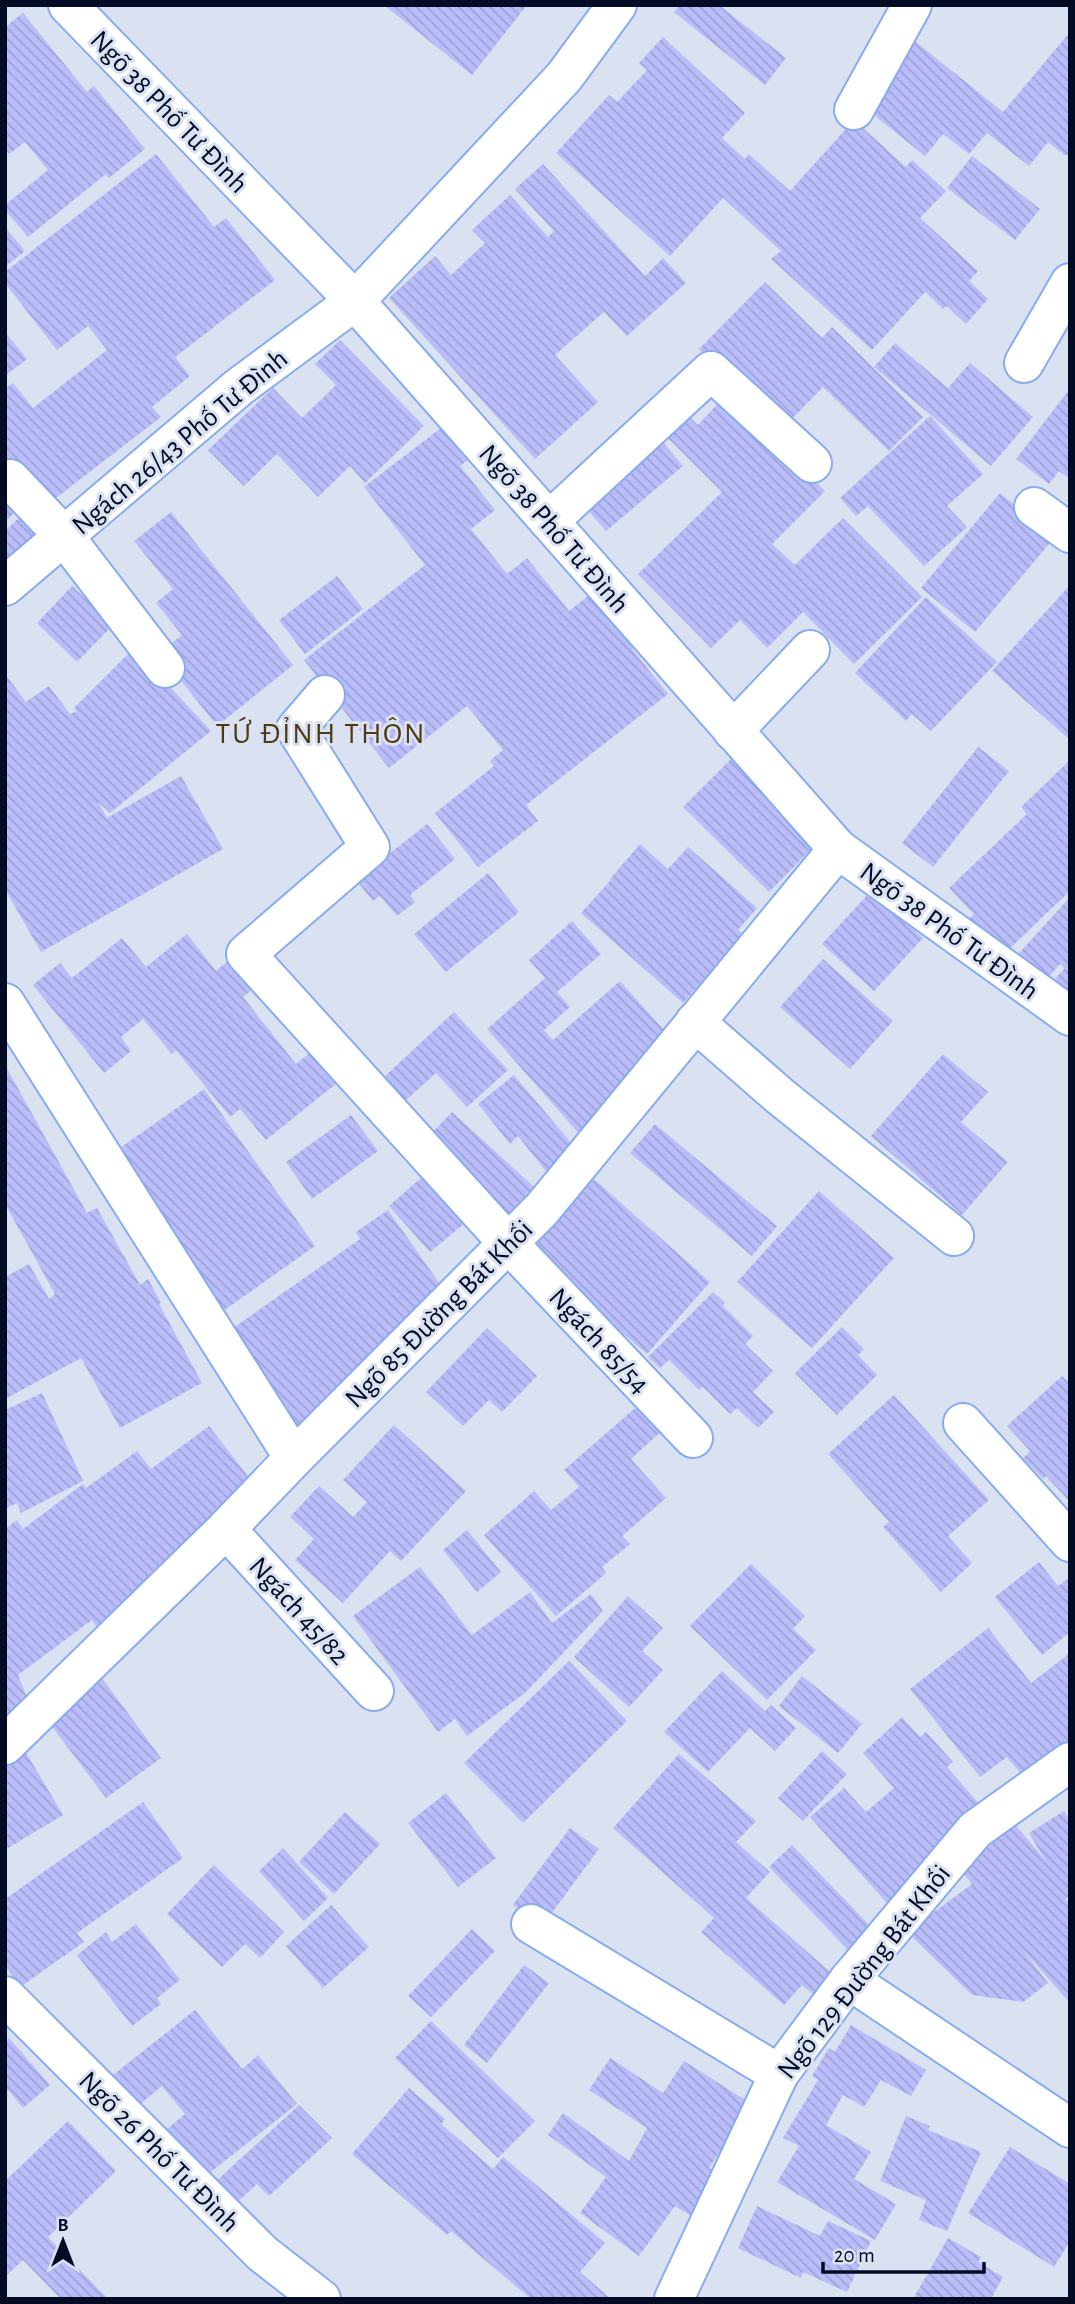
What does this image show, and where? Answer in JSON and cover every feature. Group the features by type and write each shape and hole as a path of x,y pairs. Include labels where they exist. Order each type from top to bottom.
{"street":[{"name":"Ngõ 38 Phố Tư Đình","path":"68,5 355,300 838,849 1070,1016"},
{"name":"Ngách 26/43 Phố Tư Đình","path":"5,586 239,387 355,300 564,78 617,5"},
{"path":"853,110 912,5"},
{"path":"1024,363 1070,283"},
{"path":"549,521 711,371 813,463"},
{"path":"10,479 64,536 165,668"},
{"path":"1034,507 1070,533"},
{"path":"733,731 810,650"},
{"name":"Ngách 85/54","path":"325,695 296,729 370,847 246,954 508,1243 693,1438"},
{"name":"Ngõ 85 Đường Bát Khối","path":"5,1745 226,1529 542,1209 838,849"},
{"path":"5,1003 294,1458"},
{"path":"695,1022 781,1097 954,1236"},
{"path":"963,1423 1070,1542"},
{"name":"Ngách 45/82","path":"226,1529 374,1690"},
{"name":"Ngõ 129 Đường Bát Khối","path":"674,2299 779,2074 849,1980 975,1830 1070,1762"},
{"path":"531,1924 779,2074"},
{"path":"849,1980 1070,2128"},
{"name":"Ngõ 26 Phố Tư Đình","path":"5,1996 305,2294"}],"building":[{"path":"384,5 527,5 472,75"},
{"path":"680,5 719,5 786,58 765,85 674,12"},
{"path":"23,13 87,92 94,86 145,149 109,178 106,174 28,237 5,210 5,205 48,170 25,142 9,154 5,150 5,27"},
{"path":"1070,32 1070,152 1066,156 1048,142 1029,166 987,133 969,154 943,134 925,156 864,107 916,42 1003,112"},
{"path":"663,37 745,113 722,138 745,159 749,154 790,191 854,120 906,167 912,160 946,191 920,218 978,271 969,281 988,299 966,324 947,306 943,309 925,292 872,350 771,259 781,251 723,198 670,256 556,153 609,95 617,102 647,70 639,63"},
{"path":"156,154 214,227 226,218 275,280 175,357 190,376 152,407 161,417 43,508 5,460 5,389 13,383 33,408 107,350 88,326 57,350 5,283 5,272"},
{"path":"972,156 1040,209 1015,240 947,188"},
{"path":"543,164 645,276 663,258 686,283 627,336 604,312 555,355 598,402 535,459 389,298 435,256 451,275 485,243 472,230 510,195 548,237 554,231 515,189"},
{"path":"5,227 25,251 5,267"},
{"path":"765,282 822,338 832,327 923,417 889,451 823,387 782,429 699,349"},
{"path":"5,332 27,359 5,376"},
{"path":"340,340 424,426 365,483 350,466 318,497 277,454 244,486 208,450 273,388 302,418 336,385 315,364"},
{"path":"895,343 948,388 970,363 1033,417 991,466 874,367"},
{"path":"1068,391 1070,479 1059,471 1049,484 1016,459"},
{"path":"721,400 802,468 825,491 772,544 795,565 843,518 922,597 854,664 803,612 767,648 740,620 711,648 638,574 722,492 658,428 680,407 698,425"},
{"path":"930,416 983,474 947,506 967,527 924,566 868,506 856,516 840,498"},
{"path":"446,424 472,457 460,466 495,510 471,529 507,574 527,558 569,611 597,589 641,643 632,649 668,694 526,805 538,821 478,867 435,813 494,766 490,761 503,750 467,706 389,768 304,660 425,565 364,487"},
{"path":"656,434 683,466 606,531 579,500"},
{"path":"1000,493 1054,538 975,632 921,588"},
{"path":"5,495 19,508 5,522"},
{"path":"171,512 293,665 217,726 159,653 182,635 156,603 173,589 134,541"},
{"path":"21,516 46,543 5,580 5,531"},
{"path":"337,576 363,609 305,654 279,620"},
{"path":"1070,585 1070,740 992,671"},
{"path":"72,586 113,625 77,662 37,623"},
{"path":"926,597 997,662 931,731 912,714 906,721 855,673"},
{"path":"134,648 211,731 110,813 98,802 107,818 181,776 223,849 41,952 5,889 5,674 26,702 49,686 70,714 77,711 74,708"},
{"path":"978,747 1009,771 933,867 902,843"},
{"path":"734,756 820,840 769,892 683,807"},
{"path":"1070,760 1070,891 1003,955 968,920 974,914 949,888 1027,814 1021,807"},
{"path":"427,824 455,859 410,895 415,902 397,916 380,896 373,901 356,880"},
{"path":"640,844 668,869 688,847 757,908 738,930 744,935 683,1003 581,913"},
{"path":"488,873 519,912 446,972 414,934"},
{"path":"871,891 923,938 874,991 822,944"},
{"path":"1070,897 1070,993 1055,979 1065,968 1060,964 1039,988 1010,963"},
{"path":"572,921 601,954 557,992 570,1007 544,1030 553,1040 620,981 673,1040 581,1136 487,1029 545,978 529,960"},
{"path":"187,934 216,971 235,955 258,985 243,997 296,1064 316,1048 342,1079 266,1140 240,1109 230,1117 176,1050 172,1054 143,1019 121,1037 131,1051 104,1073 33,985 60,963 72,978 122,938 146,967"},
{"path":"823,959 893,1021 850,1069 780,1007"},
{"path":"454,1012 508,1070 467,1107 436,1073 405,1101 384,1077"},
{"path":"943,1054 988,1092 961,1122 1008,1162 962,1215 871,1136"},
{"path":"5,1065 87,1213 97,1208 140,1285 148,1279 202,1383 120,1428 81,1358 5,1399 5,1277 29,1264 49,1299 55,1294 5,1204"},
{"path":"514,1075 578,1151 549,1175 518,1136 510,1144 478,1104"},
{"path":"204,1089 315,1246 216,1316 114,1152"},
{"path":"452,1112 534,1187 508,1214 426,1139"},
{"path":"351,1115 378,1151 312,1199 286,1162"},
{"path":"655,1124 777,1226 752,1256 630,1153"},
{"path":"430,1170 471,1218 430,1252 389,1206"},
{"path":"594,1179 710,1282 647,1354 529,1252"},
{"path":"819,1191 894,1258 812,1348 737,1282"},
{"path":"388,1210 447,1294 299,1432 226,1333 360,1239 356,1232"},
{"path":"713,1292 753,1336 745,1344 773,1371 753,1392 774,1412 758,1428 737,1408 730,1414 703,1387 699,1390 669,1360 660,1368 648,1357"},
{"path":"842,1327 864,1349 858,1355 877,1375 837,1415 795,1373"},
{"path":"487,1328 537,1376 502,1412 489,1400 463,1426 426,1392"},
{"path":"1062,1376 1070,1384 1070,1502 1046,1476 1043,1479 1023,1458 1030,1451 1007,1426"},
{"path":"42,1393 83,1481 21,1513 17,1503 5,1509 5,1410"},
{"path":"894,1395 989,1500 948,1536 972,1563 941,1592 883,1527 889,1522 828,1454"},
{"path":"642,1402 665,1428 631,1459 666,1498 622,1536 630,1544 602,1567 606,1573 556,1616 484,1535 534,1491 551,1510 579,1487 564,1470"},
{"path":"394,1425 466,1491 401,1561 390,1551 343,1603 295,1560 314,1539 290,1517 319,1486 353,1517 367,1502 343,1480"},
{"path":"209,1426 260,1492 151,1573 161,1587 100,1632 92,1620 18,1675 28,1700 5,1717 5,1529 17,1520 23,1529 83,1484 86,1488 137,1451 151,1469"},
{"path":"467,1530 501,1572 477,1592 443,1550"},
{"path":"1039,1562 1058,1586 1070,1577 1070,1632 1042,1655 995,1597"},
{"path":"751,1564 805,1616 793,1629 816,1650 767,1700 690,1626"},
{"path":"420,1567 472,1635 530,1592 552,1623 591,1594 603,1611 525,1693 467,1736 455,1719 438,1732 353,1616"},
{"path":"628,1596 663,1628 642,1651 663,1670 629,1707 574,1657"},
{"path":"988,1628 1031,1683 1070,1653 1070,1755 1028,1782 1007,1757 980,1777 910,1689"},
{"path":"569,1661 627,1721 523,1823 464,1763"},
{"path":"722,1671 765,1711 771,1705 796,1728 775,1751 750,1728 708,1772 664,1732"},
{"path":"99,1674 161,1758 106,1798 44,1716"},
{"path":"802,1676 862,1724 838,1753 779,1706"},
{"path":"902,1717 920,1737 926,1732 953,1762 947,1767 988,1814 887,1903 810,1817 844,1788 866,1812 894,1788 863,1753"},
{"path":"25,1751 63,1815 8,1848 5,1844 5,1763"},
{"path":"822,1751 847,1774 803,1821 778,1798"},
{"path":"679,1754 756,1821 736,1842 770,1872 746,1898 838,1979 819,1999 802,1985 784,2005 701,1932 714,1918 613,1828"},
{"path":"446,1793 496,1858 458,1887 408,1823"},
{"path":"143,1802 183,1858 77,1933 84,1942 20,1987 5,1965 5,1899"},
{"path":"1064,1811 1070,1820 1070,1896 1065,1899 1070,1904 1070,2003 1022,1949 1048,1983 1023,2002 972,1995 907,1932 972,1884 962,1872 1014,1823 1045,1860 1029,1833"},
{"path":"345,1812 380,1844 334,1894 299,1862"},
{"path":"570,1828 599,1849 542,1926 513,1905"},
{"path":"792,1845 876,1932 853,1955 769,1867"},
{"path":"283,1848 328,1898 304,1921 259,1871"},
{"path":"214,1865 284,1932 260,1958 245,1944 222,1967 167,1914"},
{"path":"331,1905 369,1947 323,1988 286,1946"},
{"path":"136,1924 180,1980 157,1998 161,2004 132,2026 77,1955 106,1932 112,1942"},
{"path":"472,1929 495,1951 431,2017 408,1996"},
{"path":"524,1965 549,1983 487,2063 464,2045"},
{"path":"195,2010 242,2069 258,2055 297,2104 198,2182 160,2135 185,2114 162,2086 129,2113 104,2082"},
{"path":"431,2021 535,2121 498,2158 395,2058"},
{"path":"851,2025 926,2070 911,2096 881,2080 864,2107 843,2095 826,2125 871,2152 854,2179 896,2204 875,2240 777,2182 799,2146 783,2138 818,2080 812,2076 829,2048 835,2052"},
{"path":"9,2038 50,2085 23,2108 8,2090 5,2092 5,2042"},
{"path":"610,2058 663,2093 684,2061 761,2110 730,2136 709,2168 718,2173 691,2216 675,2206 639,2256 580,2213 606,2177 548,2135 563,2113 629,2161 647,2128 589,2090"},
{"path":"409,2088 445,2119 441,2124 493,2169 503,2157 605,2243 580,2272 611,2299 531,2299 451,2231 447,2235 352,2154"},
{"path":"299,2105 332,2138 269,2196 257,2184 232,2207 212,2185"},
{"path":"906,2116 930,2126 928,2130 981,2152 947,2231 919,2220 926,2200 880,2181"},
{"path":"68,2121 116,2171 48,2237 108,2299 61,2299 23,2260 5,2277 5,2181"},
{"path":"1010,2147 1070,2184 1070,2241 1054,2267 968,2213"},
{"path":"757,2206 820,2236 828,2221 871,2241 847,2292 803,2272 801,2278 738,2248"},
{"path":"948,2238 981,2257 978,2262 1003,2277 991,2299 913,2299"}],"district":[{"name":"TỨ ĐỈNH THÔN","path":"321,733"}]}
